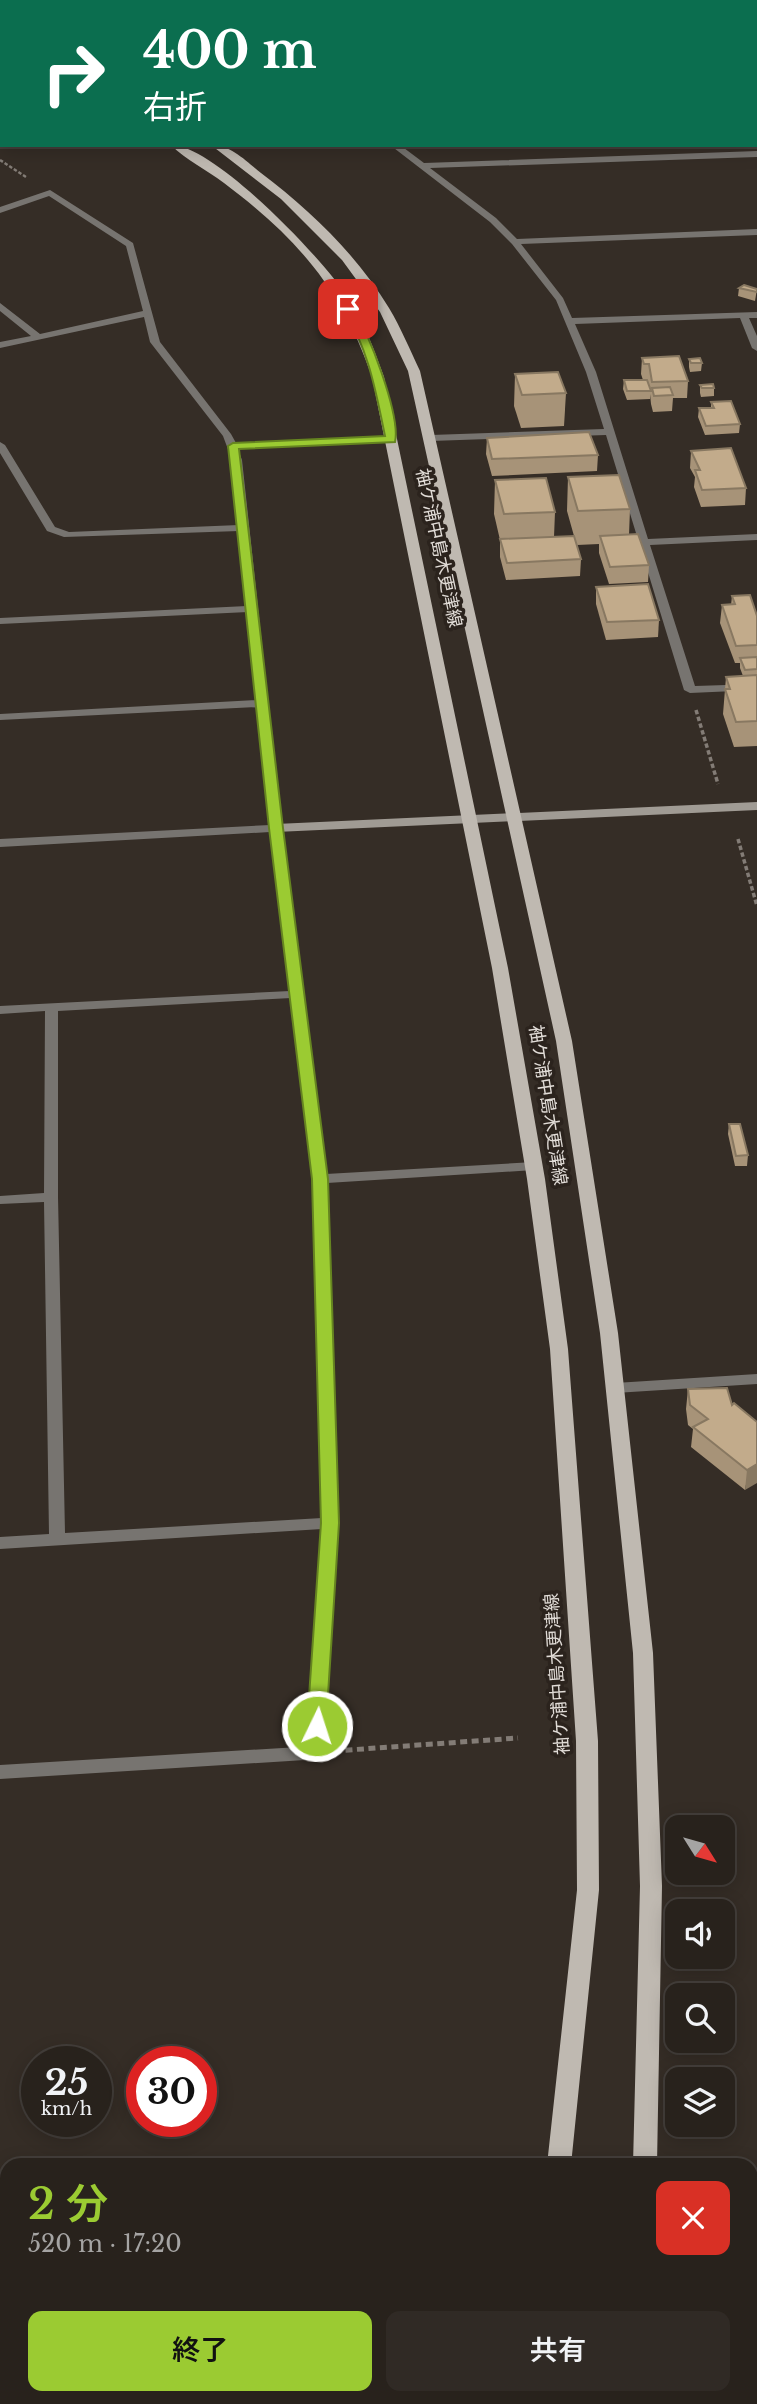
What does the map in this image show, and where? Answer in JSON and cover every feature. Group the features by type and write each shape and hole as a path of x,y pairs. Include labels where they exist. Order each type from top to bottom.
{"main road":[{"name":"袖ケ浦中島木更津線","path":"179,147 265,212 327,275 359,326 378,376 500,968 534,1166 559,1349 587,1741 588,1890 560,2158"},
{"name":"袖ケ浦中島木更津線","path":"219,147 291,201 341,251 382,304 414,371 566,1054 587,1180 615,1388 643,1667 650,1886 645,2158"}],"street":[{"path":"397,147 493,220 515,242 560,300 571,321 610,432 690,690 757,687"},
{"path":"422,166 757,154"},
{"path":"0,210 50,193 130,245 155,342 233,446 276,828 320,1179 330,1523 317,1726 305,1753 0,1772"},
{"path":"515,242 757,232"},
{"path":"0,306 38,337"},
{"path":"0,345 148,313"},
{"path":"571,321 757,315"},
{"path":"744,316 757,348"},
{"path":"431,438 610,432"},
{"path":"233,446 391,439"},
{"path":"0,445 51,529 68,535 244,528"},
{"path":"644,542 757,537"},
{"path":"0,621 253,609"},
{"path":"0,717 263,703"},
{"path":"0,843 757,806"},
{"path":"0,1010 297,994"},
{"path":"52,1007 51,1197 57,1539"},
{"path":"320,1179 534,1166"},
{"path":"0,1200 51,1197"},
{"path":"615,1388 757,1379"},
{"path":"0,1543 330,1523"}],"path":[{"path":"690,690 718,784"},
{"path":"738,839 757,906"},
{"path":"305,1753 518,1738"}],"building":[{"path":"744,285 757,289 757,292 739,288"},
{"path":"679,356 688,381 652,382 649,364 644,364 642,358"},
{"path":"700,358 702,363 691,363 689,359"},
{"path":"558,372 566,393 522,395 515,374"},
{"path":"624,380 647,380 651,391 627,391"},
{"path":"713,384 714,388 702,388 700,385"},
{"path":"670,387 673,395 654,396 652,388"},
{"path":"731,401 740,424 706,426 699,408 714,408 711,402"},
{"path":"589,432 598,455 492,459 487,438"},
{"path":"731,448 746,488 702,490 695,470 700,470 691,451"},
{"path":"619,475 630,509 578,511 568,477"},
{"path":"546,478 555,512 504,514 495,480"},
{"path":"638,534 649,565 610,567 600,536"},
{"path":"574,536 581,559 507,563 500,539"},
{"path":"648,584 659,620 607,622 596,587"},
{"path":"750,595 757,616 757,645 736,646 722,605 735,604 732,596"},
{"path":"757,657 757,669 745,670 740,658"},
{"path":"757,675 757,721 736,722 725,689 730,689 726,677"},
{"path":"729,1124 740,1124 748,1155 736,1156"},
{"path":"727,1388 732,1405 734,1403 757,1422 757,1464 747,1470 693,1427 708,1419 690,1405 688,1389"}],"route":[{"path":"317,1726 330,1523 320,1179 276,828 237,460 233,446 391,439 378,376 359,326 348,309"}]}
